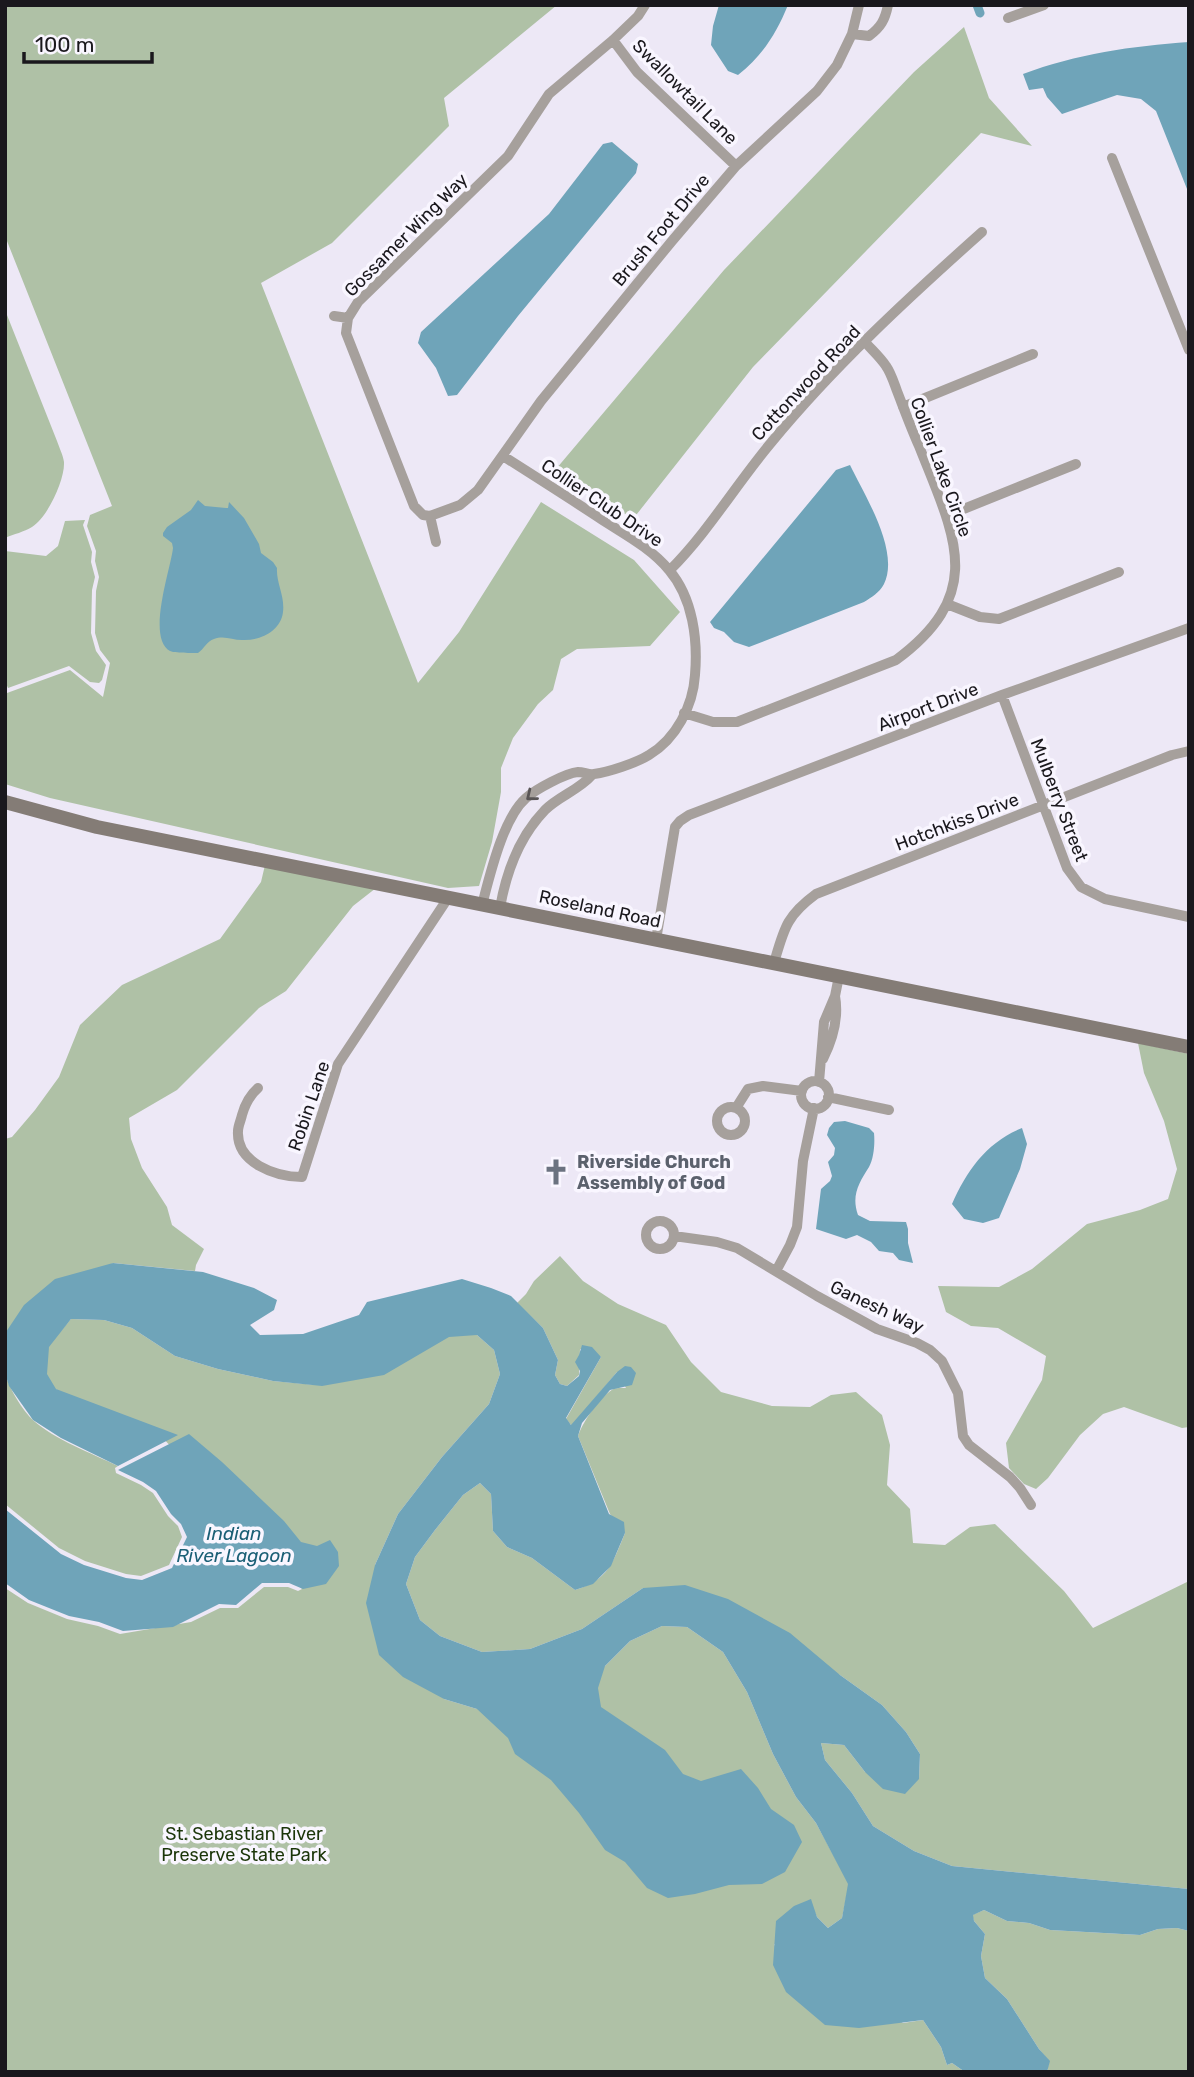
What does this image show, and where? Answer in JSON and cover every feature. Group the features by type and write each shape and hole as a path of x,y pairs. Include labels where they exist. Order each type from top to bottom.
{"main road":[{"name":"Roseland Road","path":"5,802 97,827 1189,1046"}],"street":[{"name":"Gossamer Wing Way","path":"430,516 423,515 414,506 346,333 348,318 358,302 508,156 549,94 613,40 638,16 645,5"},
{"name":"Brush Foot Drive","path":"503,456 541,401 736,166 817,92 837,65 852,34 859,5"},
{"path":"852,34 869,36 878,29 886,19 888,5"},
{"path":"1008,18 1044,5"},
{"name":"Swallowtail Lane","path":"613,40 637,72 736,166"},
{"path":"1112,158 1189,350"},
{"name":"Cottonwood Road","path":"670,570 692,548 769,444 817,391 893,313 982,232"},
{"path":"334,316 348,318"},
{"name":"Collier Lake Circle","path":"684,713 713,722 737,722 895,660 918,644 936,624 947,604 954,580 956,557 946,516 888,368 865,342"},
{"path":"903,407 1033,354"},
{"path":"436,542 430,516 460,505 478,491 503,456"},
{"name":"Collier Club Drive","path":"500,908 504,885 513,861 545,809 583,785 592,775 648,756 674,733 694,686 697,650 692,616 670,570 644,547 503,456"},
{"path":"946,516 1076,464"},
{"path":"947,604 980,617 999,618 1119,572"},
{"name":"Airport Drive","path":"656,940 675,828 680,821 702,810 1002,695 1189,628"},
{"name":"Mulberry Street","path":"1002,695 1067,869 1081,887 1105,899 1189,917"},
{"name":"Hotchkiss Drive","path":"774,963 785,926 798,907 816,894 1172,755 1189,751"},
{"name":"Collier Club Drive","path":"482,905 509,821 525,798 549,783 576,772 592,775"},
{"path":"496,856 513,861"},
{"name":"Robin Lane","path":"258,1088 248,1097 237,1132 243,1150 255,1164 274,1173 287,1177 302,1177 338,1064 448,898"},
{"path":"819,1082 839,976"},
{"path":"810,1082 819,1082 826,1087 828,1097 822,1106 814,1108 804,1102 802,1091 810,1082"},
{"path":"736,1108 748,1089 763,1086 802,1091"},
{"path":"828,1097 889,1110"},
{"path":"776,1271 797,1227 803,1161 814,1108"},
{"name":"Ganesh Way","path":"674,1236 717,1242 737,1248 877,1329 930,1350 942,1361 958,1393 963,1436 969,1445 1010,1477 1031,1505"}],"green space":[{"path":"5,5 557,5 444,98 449,126 332,243 261,283 418,683 459,632 541,502 634,560 680,612 650,646 577,649 561,659 553,690 538,704 513,738 501,768 501,792 492,842 479,886 448,888 50,798 5,784 5,690 7,693 70,670 103,697 110,663 100,650 95,633 99,577 95,561 96,551 87,526 90,515 112,506 5,236"},
{"path":"964,27 989,98 1032,146 981,133 753,367 633,519 556,469 724,270 914,72"},
{"path":"5,310 62,454 64,470 49,507 38,522 5,538"},
{"path":"85,520 83,525 92,552 91,562 95,577 91,633 96,651 106,665 102,680 99,683 90,682 69,666 8,688 5,681 5,551 46,556 58,546 65,521"},
{"path":"265,865 376,888 353,906 286,991 259,1008 177,1090 129,1118 131,1139 142,1168 167,1207 172,1225 204,1249 195,1271 113,1263 6,1332 5,1345 5,1139 12,1137 59,1077 80,1025 122,985 220,939 261,882"},
{"path":"1138,1043 1189,1054 1189,1427 1182,1428 1124,1407 1103,1414 1080,1435 1048,1478 1036,1489 1024,1484 1009,1468 1006,1443 1042,1380 1046,1356 998,1328 971,1326 946,1312 938,1286 999,1287 1032,1269 1087,1224 1140,1210 1168,1199 1177,1169 1164,1121 1144,1073"},
{"path":"560,1256 583,1281 618,1304 666,1325 691,1362 721,1392 772,1406 810,1407 831,1395 856,1392 882,1415 890,1445 887,1485 910,1509 913,1543 945,1545 970,1527 995,1524 1064,1591 1093,1628 1189,1581 1189,1889 952,1866 914,1851 873,1826 852,1793 825,1760 821,1743 844,1745 865,1772 919,1779 920,1754 906,1732 882,1705 840,1675 643,1588 582,1629 530,1649 482,1652 440,1636 420,1620 406,1584 415,1557 463,1495 480,1483 491,1494 493,1531 507,1547 532,1558 575,1590 595,1581 608,1569 625,1533 610,1514 578,1436 583,1424 604,1396 611,1390 626,1388 617,1372 572,1426 566,1419 601,1357 580,1349 579,1375 567,1386 560,1384 555,1375 558,1360 543,1328 517,1303 534,1281"},
{"name":"St. Sebastian River Preserve State Park","path":"71,1319 104,1320 132,1328 175,1356 218,1369 273,1381 316,1385 452,1330 477,1335 494,1350 500,1374 489,1404 442,1457 398,1514 375,1565 444,1699 477,1709 605,1666 630,1641 662,1626 687,1627 723,1652 747,1692 773,1754 796,1797 816,1823 849,1884 842,1918 828,1928 817,1917 812,1906 774,1945 903,2023 923,2020 941,2047 947,2065 952,2063 965,2072 5,2072 5,1588 28,1603 67,1619 120,1634 191,1622 220,1608 238,1608 264,1587 288,1587 298,1591 302,1589 162,1437 75,1400 50,1386 42,1373 49,1345"},
{"path":"5,1373 16,1398 42,1428 118,1466 115,1468 116,1473 153,1493 178,1526 182,1537 169,1565 141,1576 85,1561 59,1548 5,1504"},
{"path":"984,1910 1007,1921 1029,1923 1050,1930 1140,1935 1158,1929 1177,1928 1189,1931 1189,2072 1047,2072 1049,2061 1007,1999 985,1978 981,1956 985,1934 972,1915"}],"water":[{"path":"719,5 788,5 768,43 755,60 738,75 728,71 711,45"},
{"path":"1189,42 1189,194 1156,111 1141,99 1117,95 1062,114 1043,88 1029,90 1023,74 1063,61 1105,52"},
{"path":"612,142 638,164 636,173 518,316 457,395 448,396 436,368 418,343 421,332 549,214 603,144"},
{"path":"850,465 879,524 888,556 888,571 880,590 864,602 749,647 734,642 724,632 714,628 710,622 836,470"},
{"path":"198,500 205,506 226,508 229,502 244,518 259,544 261,553 277,568 283,612 278,625 262,637 249,640 218,638 209,641 198,653 172,652 163,644 160,632 162,602 173,548 163,533 191,510"},
{"path":"845,1121 869,1128 874,1133 872,1159 856,1195 858,1215 870,1221 906,1222 913,1263 899,1260 893,1253 879,1251 871,1242 857,1235 846,1239 816,1229 821,1189 832,1176 828,1162 834,1155 835,1148 827,1135 834,1122"},
{"path":"1022,1128 1027,1144 1020,1169 999,1218 983,1223 964,1219 952,1204 964,1180 988,1149"},
{"path":"113,1263 203,1272 254,1288 277,1300 274,1310 250,1325 260,1335 303,1334 359,1315 367,1302 462,1279 491,1288 511,1296 543,1328 558,1360 555,1375 560,1384 567,1386 579,1376 580,1371 575,1362 582,1345 592,1347 601,1357 566,1418 571,1425 617,1372 625,1366 631,1367 636,1373 632,1385 610,1390 582,1423 578,1436 609,1514 624,1522 625,1533 611,1566 593,1584 575,1590 532,1558 507,1547 493,1531 491,1494 480,1483 463,1495 415,1557 406,1584 420,1620 440,1636 482,1652 530,1649 582,1629 643,1588 685,1585 728,1599 790,1633 840,1675 882,1705 906,1732 920,1754 919,1779 905,1794 883,1789 865,1772 844,1745 821,1743 825,1760 852,1793 873,1826 914,1851 952,1866 1189,1889 1189,1931 1177,1928 1158,1929 1140,1935 1050,1930 1029,1923 1007,1921 984,1910 973,1915 974,1921 985,1934 981,1956 985,1978 1007,1999 1039,2049 1050,2061 1047,2072 965,2072 952,2063 947,2065 941,2047 923,2020 859,2028 825,2025 786,1992 773,1965 776,1921 794,1906 811,1899 817,1917 828,1928 842,1918 848,1884 816,1823 796,1797 773,1754 747,1692 723,1652 687,1627 662,1626 630,1641 605,1666 598,1688 601,1707 665,1750 683,1774 701,1781 741,1769 758,1788 771,1809 794,1825 802,1842 785,1872 762,1884 729,1885 668,1898 647,1888 625,1862 605,1850 551,1780 515,1754 508,1738 477,1709 444,1699 403,1677 379,1655 366,1603 375,1565 398,1514 442,1457 489,1404 500,1374 494,1350 477,1335 449,1337 384,1375 322,1386 273,1381 218,1369 175,1356 132,1328 104,1320 71,1319 49,1347 47,1374 56,1389 178,1435 118,1466 61,1438 33,1420 9,1386 5,1373 6,1332 24,1305 55,1279"},
{"name":"Indian River Lagoon","path":"189,1434 284,1521 301,1542 317,1546 330,1540 338,1552 339,1566 326,1584 303,1589 289,1583 262,1583 236,1605 219,1604 173,1627 123,1631 99,1622 69,1616 29,1600 5,1583 5,1509 61,1554 84,1565 142,1580 172,1568 187,1537 181,1524 156,1491 118,1470"}],"waterway":[{"path":"977,5 980,13"}],"place":[{"name":"Riverside Church Assembly of God","path":"556,1172"}]}
